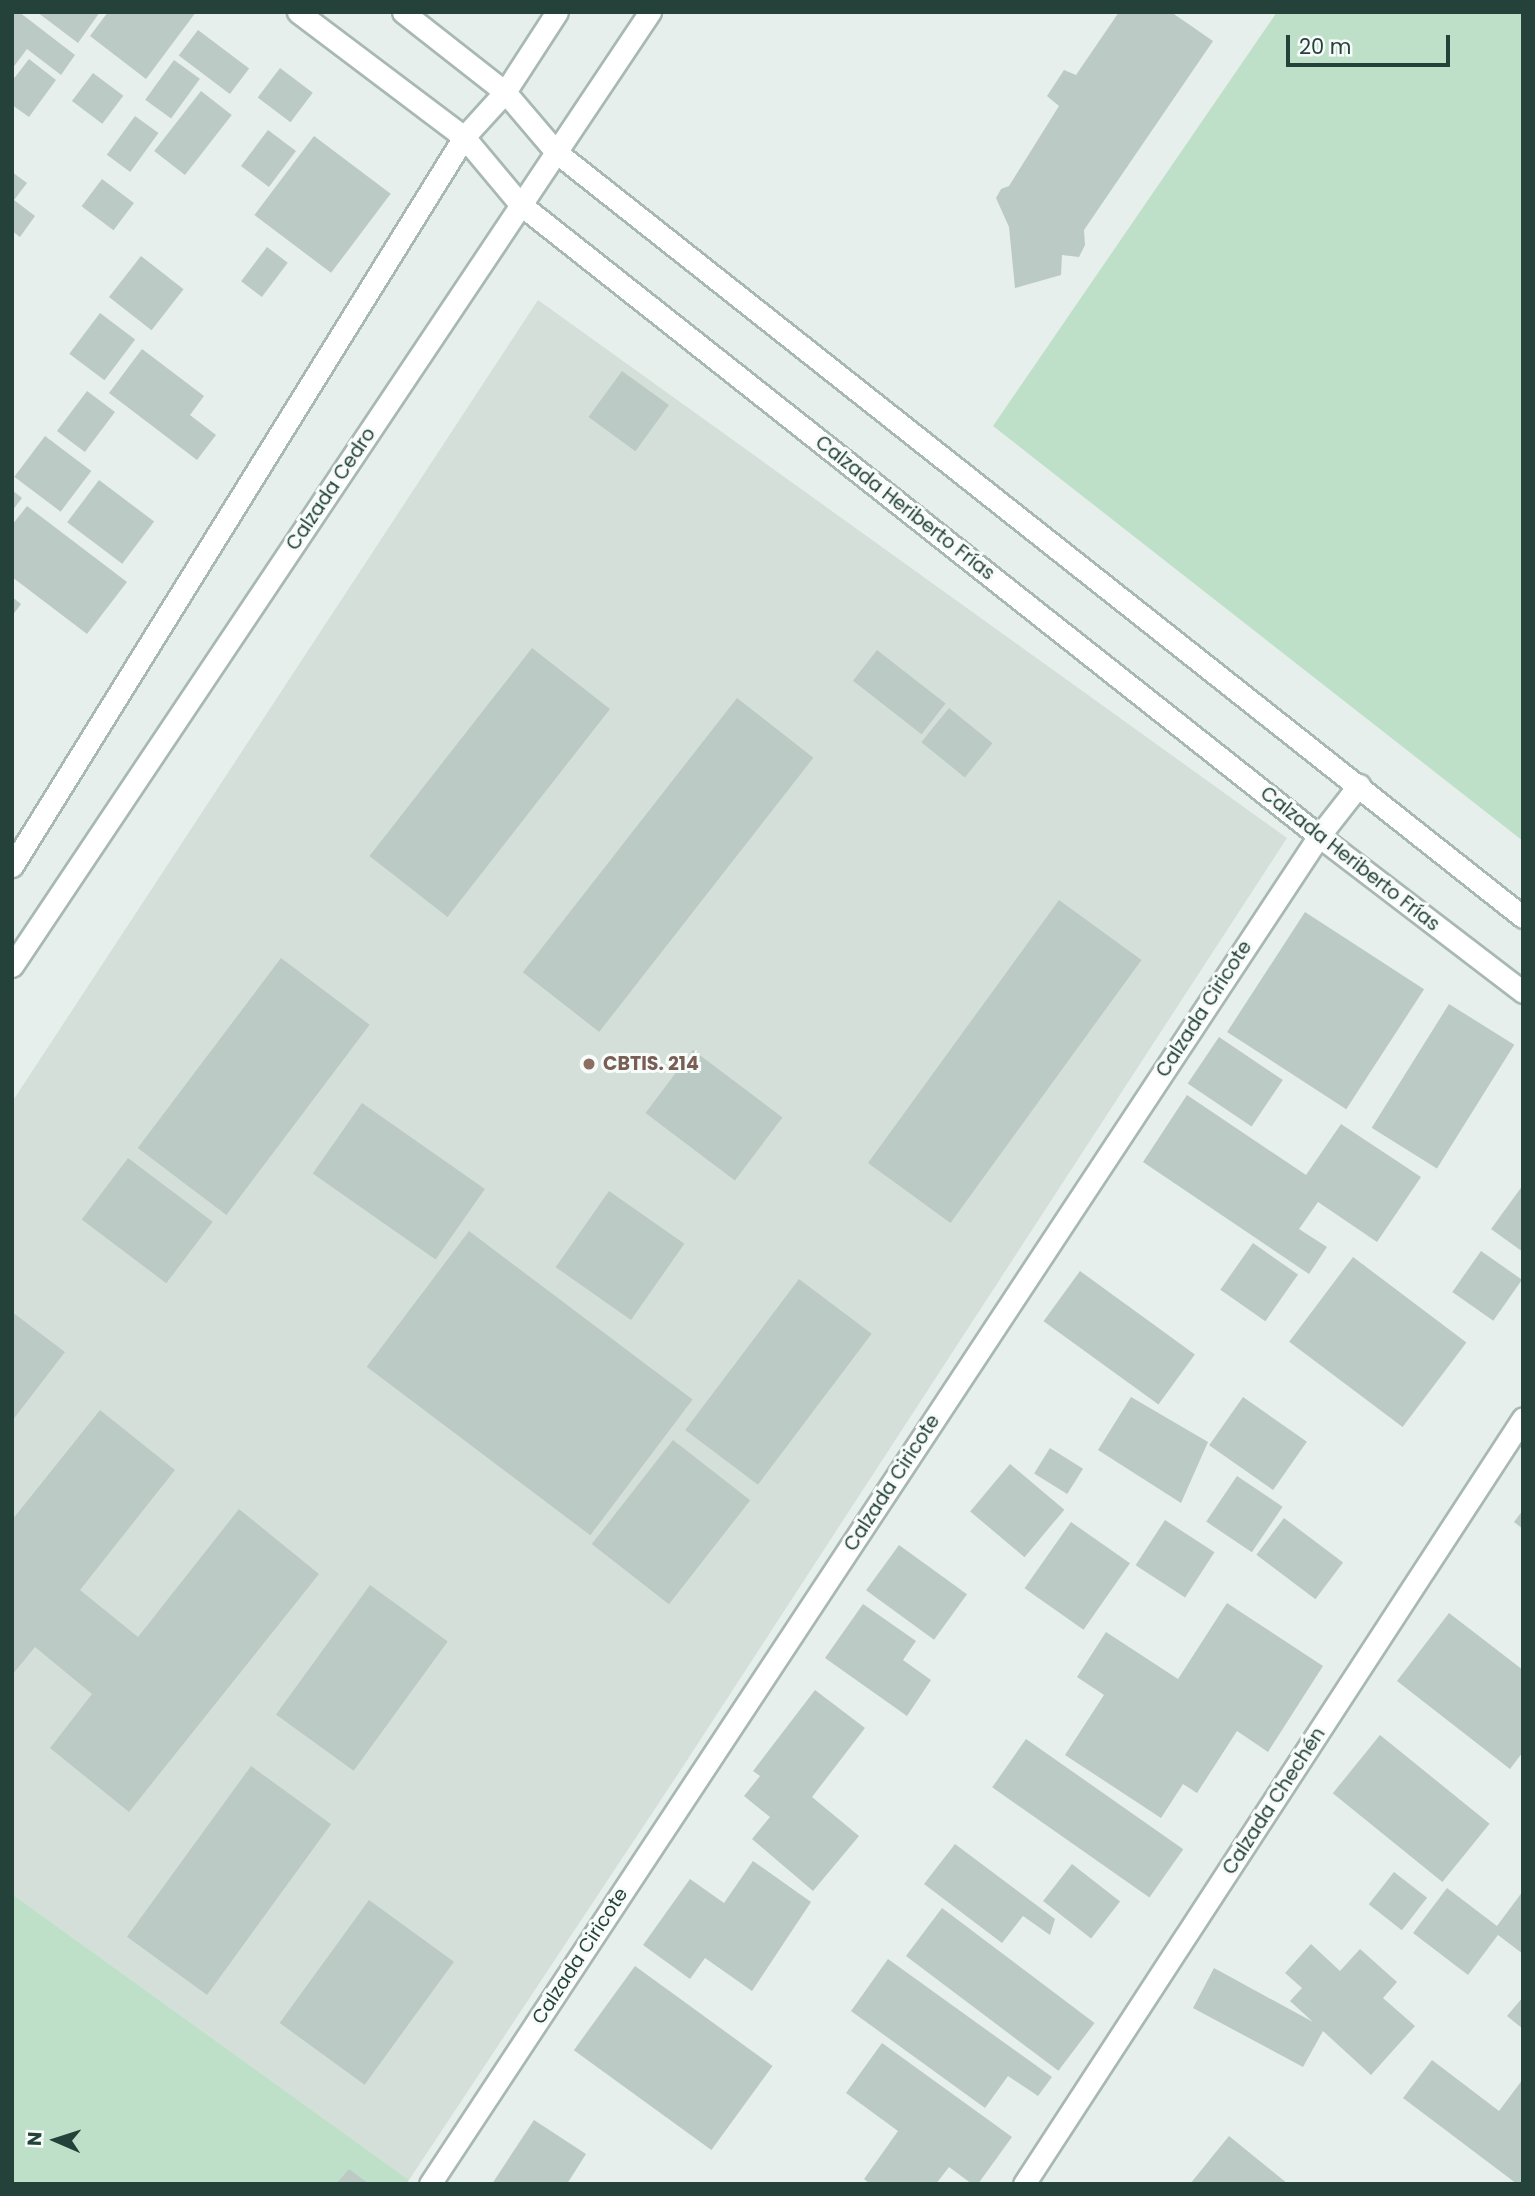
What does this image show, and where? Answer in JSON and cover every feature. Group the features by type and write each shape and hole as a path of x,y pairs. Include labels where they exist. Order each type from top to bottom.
{"street":[{"name":"Calzada Heriberto Frías","path":"298,12 464,137 520,204 1319,836 1523,992"},
{"path":"403,12 505,92 556,152 1523,917"},
{"path":"12,866 464,137 505,92 557,12"},
{"name":"Calzada Cedro","path":"12,966 650,12"},
{"name":"Calzada Ciricote","path":"430,2184 1319,836 1359,785"},
{"name":"Calzada Chechén","path":"1024,2184 1523,1418"}],"shaded area":[{"name":"CBTIS. 214","path":"538,300 1287,838 680,1771 409,2180 12,1894 12,1102"}],"green space":[{"path":"1277,12 1523,12 1523,841 993,426"},
{"path":"12,1894 409,2180 406,2184 12,2184"}],"building":[{"path":"12,12 19,12 75,55 61,75 27,49 12,69"},
{"path":"37,12 100,12 78,43"},
{"path":"108,12 196,12 146,79 90,36"},
{"path":"1119,12 1171,12 1213,41 1084,230 1085,245 1079,257 1062,255 1061,275 1015,288 1009,227 996,198 1001,189 1009,186 1059,106 1047,96 1064,70 1076,75"},
{"path":"198,30 249,69 230,94 179,56"},
{"path":"29,59 56,80 29,117 12,105 12,81"},
{"path":"174,60 200,79 171,118 145,100"},
{"path":"280,68 313,93 290,122 258,98"},
{"path":"93,73 123,96 102,124 72,101"},
{"path":"201,91 232,115 185,175 154,151"},
{"path":"135,116 158,133 130,172 107,155"},
{"path":"268,130 296,151 269,187 241,166"},
{"path":"314,136 391,194 331,273 254,215"},
{"path":"12,172 27,183 14,200 35,216 20,237 12,231"},
{"path":"102,179 134,203 113,230 82,206"},
{"path":"267,247 288,263 262,297 241,281"},
{"path":"141,256 184,289 152,330 109,297"},
{"path":"100,313 135,339 104,380 69,354"},
{"path":"142,349 204,396 190,415 216,435 197,460 109,393"},
{"path":"622,371 669,405 635,451 588,417"},
{"path":"87,391 115,412 85,452 57,431"},
{"path":"45,436 91,471 61,512 14,477"},
{"path":"99,480 154,522 122,564 67,522"},
{"path":"12,490 22,498 12,511"},
{"path":"27,506 127,582 87,634 12,577 12,525"},
{"path":"12,597 21,604 12,616"},
{"path":"532,648 610,709 447,917 369,856"},
{"path":"877,650 946,704 922,734 853,681"},
{"path":"737,698 813,758 599,1032 523,972"},
{"path":"949,708 993,743 965,777 921,742"},
{"path":"1059,900 1142,960 950,1223 868,1163"},
{"path":"1305,912 1424,989 1346,1109 1227,1032"},
{"path":"281,958 370,1025 226,1215 138,1148"},
{"path":"1449,1004 1514,1045 1437,1169 1372,1128"},
{"path":"1219,1037 1283,1080 1252,1126 1188,1083"},
{"path":"693,1050 782,1117 735,1180 645,1113"},
{"path":"1187,1095 1306,1175 1341,1124 1421,1177 1377,1242 1318,1202 1299,1229 1327,1247 1309,1274 1143,1162"},
{"path":"362,1103 485,1189 436,1259 313,1173"},
{"path":"128,1158 213,1222 166,1283 82,1219"},
{"path":"1523,1185 1523,1252 1491,1229"},
{"path":"609,1191 684,1244 631,1320 556,1267"},
{"path":"469,1231 693,1400 590,1535 367,1367"},
{"path":"1253,1243 1298,1275 1265,1321 1220,1290"},
{"path":"1481,1251 1522,1280 1493,1321 1452,1292"},
{"path":"1353,1257 1466,1342 1403,1427 1289,1342"},
{"path":"1080,1271 1195,1354 1158,1405 1044,1321"},
{"path":"799,1279 872,1334 758,1485 685,1430"},
{"path":"12,1312 65,1352 12,1421"},
{"path":"1131,1397 1208,1442 1181,1503 1098,1450"},
{"path":"1243,1397 1307,1442 1273,1490 1209,1445"},
{"path":"100,1410 175,1470 80,1590 138,1637 239,1509 319,1574 129,1812 50,1748 92,1694 35,1647 12,1675 12,1520"},
{"path":"673,1440 750,1500 669,1604 592,1544"},
{"path":"1050,1448 1083,1469 1067,1494 1034,1473"},
{"path":"1010,1464 1064,1510 1025,1557 970,1511"},
{"path":"1237,1476 1283,1507 1252,1552 1206,1522"},
{"path":"1523,1510 1523,1529 1514,1522"},
{"path":"1284,1518 1343,1563 1315,1599 1256,1555"},
{"path":"1165,1520 1214,1552 1185,1597 1136,1565"},
{"path":"1071,1522 1130,1563 1084,1630 1025,1588"},
{"path":"899,1545 967,1594 934,1640 866,1590"},
{"path":"370,1585 448,1641 354,1771 276,1714"},
{"path":"1227,1603 1323,1666 1268,1752 1237,1731 1197,1793 1183,1784 1161,1818 1065,1755 1104,1695 1077,1677 1106,1632 1178,1679"},
{"path":"863,1604 916,1641 903,1660 931,1680 907,1716 825,1658"},
{"path":"1449,1613 1523,1670 1523,1752 1510,1769 1397,1681"},
{"path":"815,1690 865,1728 812,1797 859,1836 813,1891 752,1839 770,1817 744,1796 760,1776 753,1771"},
{"path":"1380,1735 1490,1824 1442,1882 1333,1793"},
{"path":"1026,1739 1183,1849 1149,1897 992,1787"},
{"path":"251,1766 331,1824 207,1995 127,1937"},
{"path":"955,1844 1055,1919 1050,1935 1023,1916 1002,1943 924,1884"},
{"path":"753,1861 811,1902 752,1991 705,1958 690,1979 643,1945 690,1879 724,1903"},
{"path":"1072,1864 1120,1902 1091,1939 1043,1901"},
{"path":"1394,1872 1427,1898 1402,1930 1369,1904"},
{"path":"1447,1888 1497,1926 1523,1891 1523,1954 1498,1935 1468,1975 1413,1933"},
{"path":"369,1900 454,1962 365,2085 280,2023"},
{"path":"942,1908 1095,2023 1058,2071 906,1956"},
{"path":"1311,1944 1340,1971 1360,1949 1397,1982 1383,1998 1415,2026 1371,2075 1323,2031 1303,2067 1193,2008 1214,1968 1313,2022 1290,2001 1302,1988 1285,1973"},
{"path":"888,1959 1052,2077 1038,2096 1008,2076 985,2108 851,2011"},
{"path":"635,1966 773,2066 711,2150 574,2050"},
{"path":"1523,1997 1523,2029 1507,2016"},
{"path":"882,2043 1012,2137 978,2184 972,2184 949,2167 936,2184 870,2184 864,2179 898,2131 846,2093"},
{"path":"1432,2060 1499,2111 1523,2079 1523,2184 1517,2184 1403,2098"},
{"path":"534,2120 586,2154 567,2184 492,2184"},
{"path":"1229,2136 1288,2184 1190,2184"},
{"path":"349,2169 369,2184 336,2184"}],"place":[{"name":"CBTIS. 214","path":"589,1064"}]}
